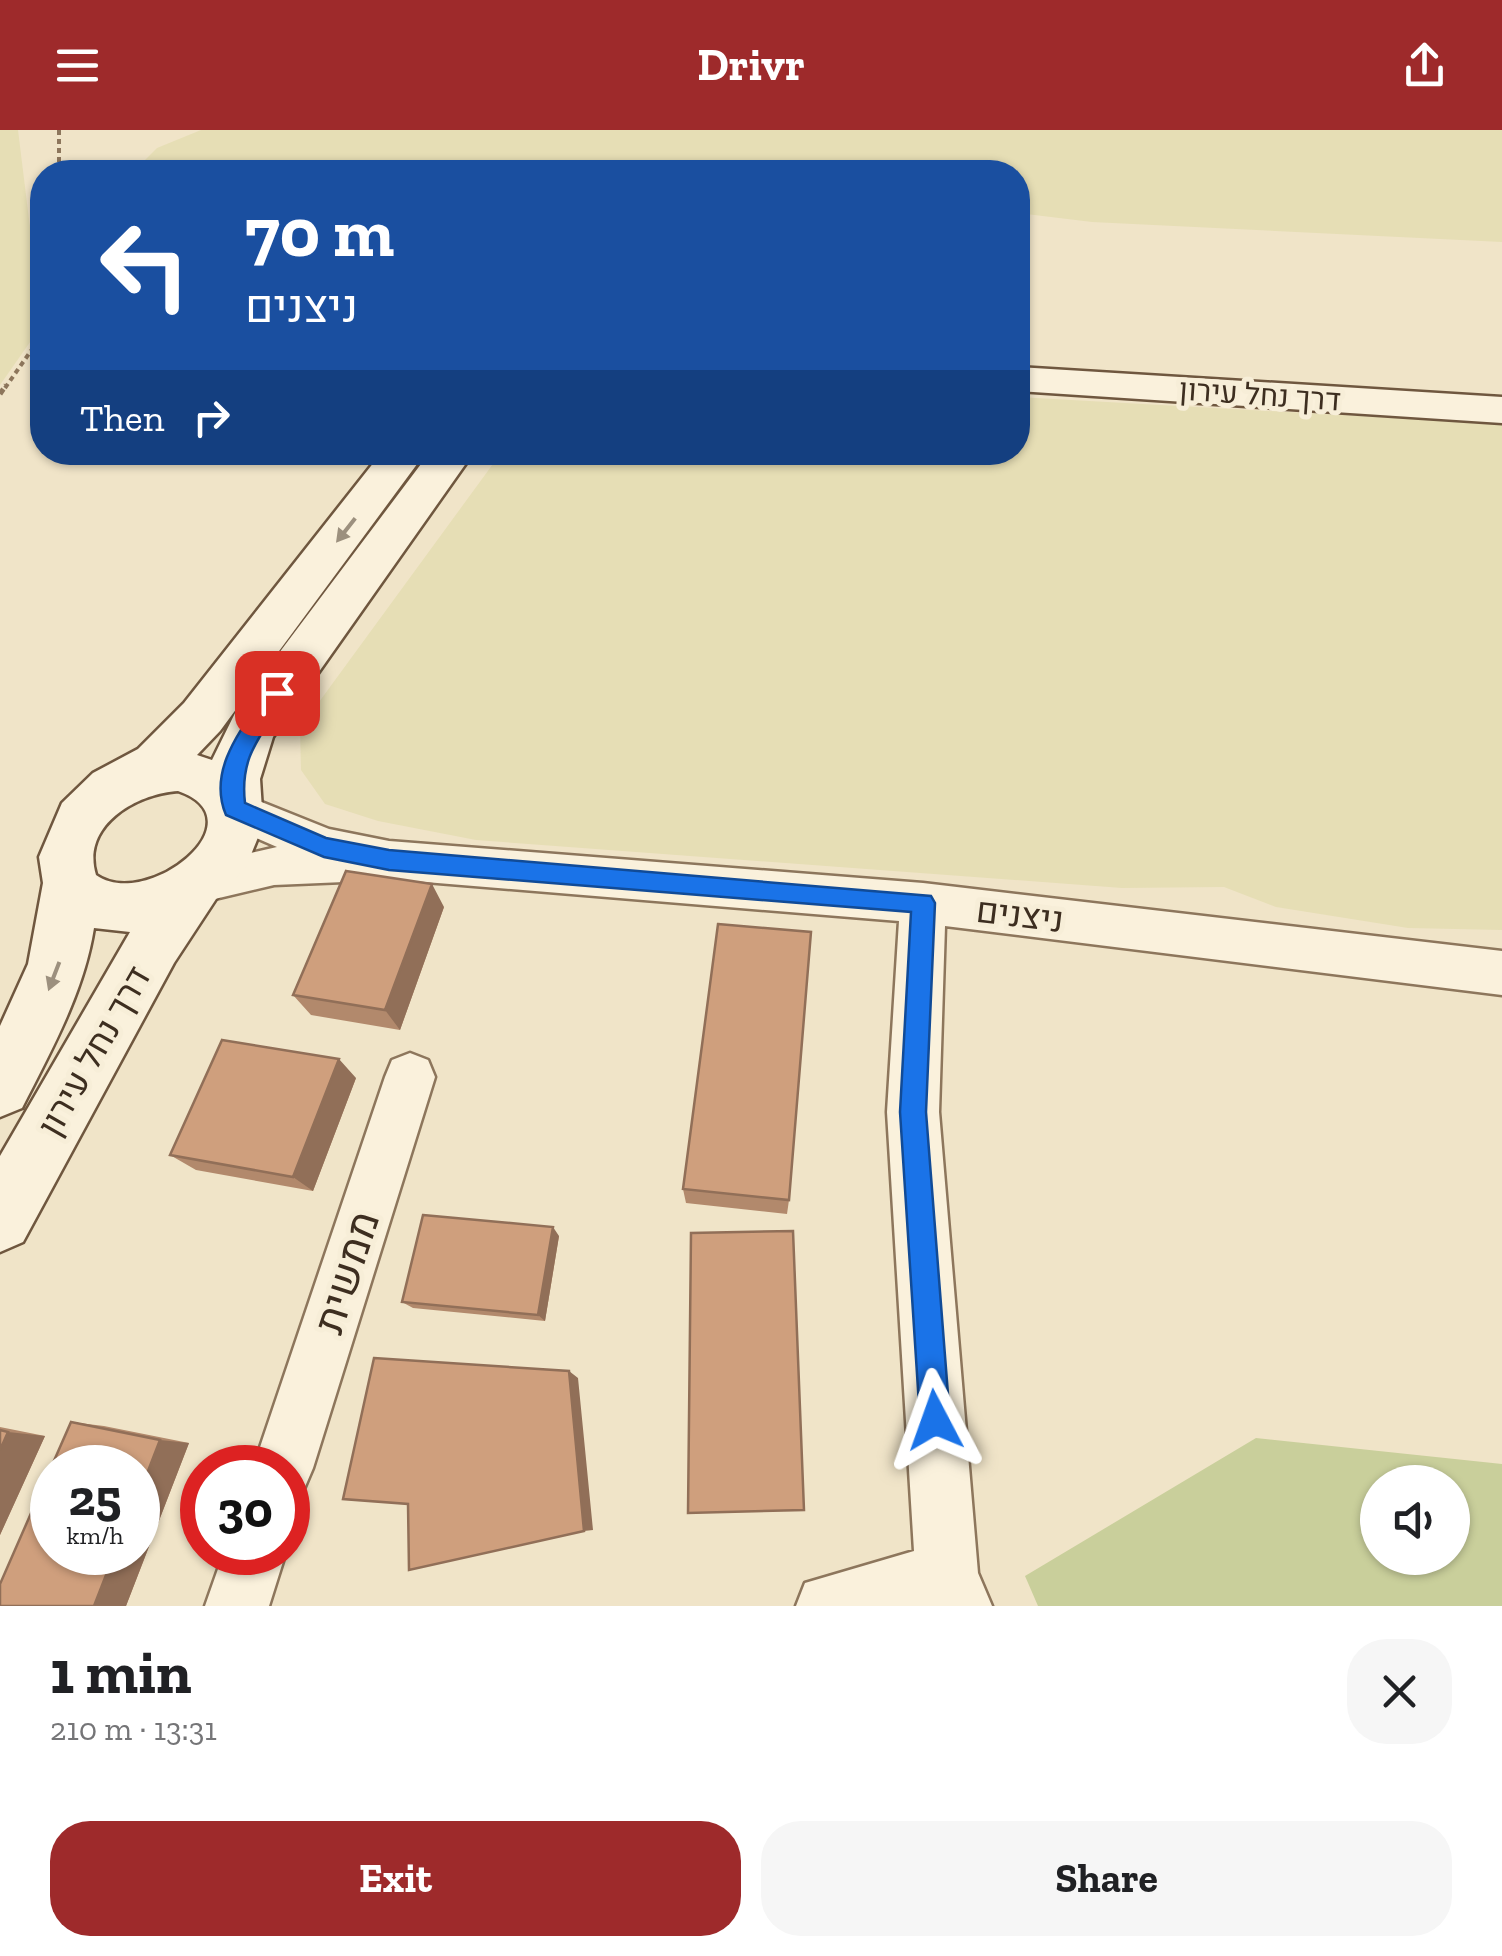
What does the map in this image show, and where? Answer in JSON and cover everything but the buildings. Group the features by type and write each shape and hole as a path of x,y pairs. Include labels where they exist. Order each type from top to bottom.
{"street":[{"name":"דרך נחל עירון","path":"1030,355 1502,384"},
{"name":"דרך נחל עירון","path":"1030,380 1502,410"},
{"path":"395,465 202,717 156,764 89,806 74,826 66,848 66,869 74,888 90,902 130,910 166,902 198,884 221,862 233,842 237,820 231,777 238,752 255,723 444,465"},
{"path":"135,777 178,770 202,774 220,784 234,804"},
{"name":"ניצנים","path":"234,804 324,847 416,862 923,903 1502,973"},
{"name":"ניצנים","path":"198,884 274,866 416,862"},
{"name":"דרך נחל עירון","path":"0,1087 57,970 68,928 71,880"},
{"name":"דרך נחל עירון","path":"0,1219 154,945 198,884"},
{"path":"828,1606 953,1590 913,1112 923,903"},
{"name":"ממשית","path":"290,1445 410,1077"},
{"path":"237,1606 247,1575"}],"path":[{"path":"60,130 60,160"},
{"path":"0,394 30,352"}],"shaded area":[{"path":"0,130 18,130 30,228 30,342 0,385"},
{"path":"201,130 1502,130 1502,242 1092,222 1030,214 1030,160 145,160 157,148"},
{"path":"1030,398 1502,424 1502,930 1408,928 1276,907 1224,887 1122,888 476,840 378,821 325,804 301,770 300,728 492,465 1030,465"}],"green space":[{"path":"1256,1438 1502,1464 1502,1606 1038,1606 1025,1576"}],"route":[{"path":"277,693 238,752 231,777 234,808 247,817 324,847 389,860 923,903 913,1112 935,1420"}]}
